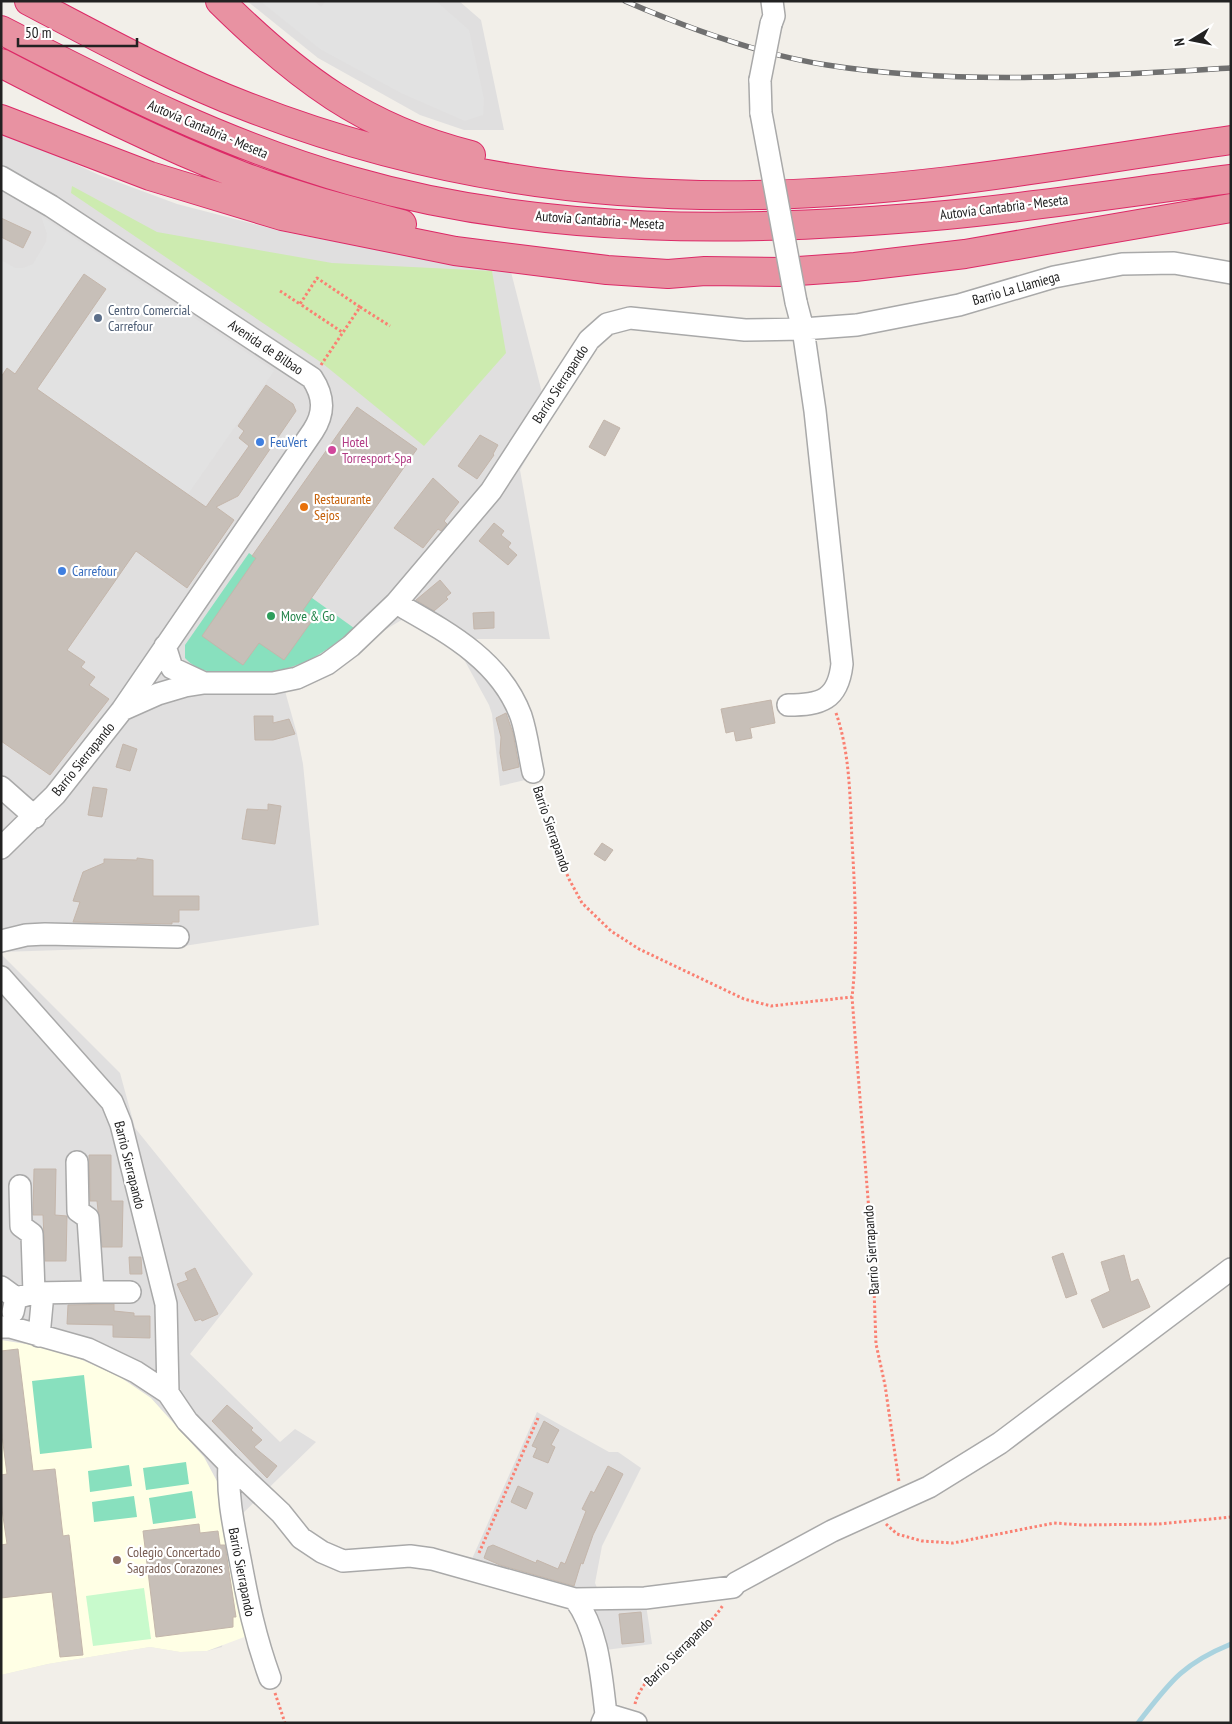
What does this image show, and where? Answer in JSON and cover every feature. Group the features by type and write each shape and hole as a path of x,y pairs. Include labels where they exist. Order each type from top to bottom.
{"highway":[{"path":"29,1 206,91 286,121 410,158 496,176 588,190 643,194 754,195 857,190 941,182 1231,140"},
{"path":"220,1 308,80 356,111 414,138 469,155 541,169 754,195"},
{"name":"Autovía Cantabria - Meseta","path":"1,30 154,108 273,157 397,193 522,214 651,225 739,226 822,223 949,214 1231,179"},
{"path":"1,63 106,117 167,145 244,176 345,209 426,230 522,248 609,259 666,263 705,271"},
{"path":"1,119 176,185 314,224 455,251 549,264 668,274 705,271 814,270 926,259 1231,208"}],"street":[{"path":"776,10 760,80 761,114 796,302 803,329 819,450 842,664 838,684 830,696 814,703 788,705"},
{"name":"Avenida de Bilbao","path":"1,177 51,206 312,378 320,391 322,414 319,422 243,535 164,646"},
{"name":"Barrio La Llamiega","path":"803,329 858,325 905,317 1054,277 1122,264 1174,263 1231,273"},
{"name":"Barrio Sierrapando","path":"147,672 168,678 273,683 297,678 333,660 396,603 491,491 589,340 607,324 630,318 745,330 803,329"},
{"name":"Barrio Sierrapando","path":"396,603 456,637 472,648 486,664 510,696 520,716 533,772"},
{"path":"164,646 172,668 195,680"},
{"name":"Barrio Sierrapando","path":"1,848 35,817 122,710 164,646"},
{"name":"Barrio Sierrapando","path":"122,710 195,680"},
{"path":"1,787 35,817"},
{"path":"1,941 26,935 44,934 178,937"},
{"name":"Barrio Sierrapando","path":"1,977 112,1102 121,1124 166,1304 168,1393"},
{"path":"76,1162 78,1210 88,1218 93,1292"},
{"path":"20,1186 21,1226 32,1234 23,1293 6,1327 88,1349 136,1372 168,1393 187,1421 229,1464 282,1513 301,1538 322,1552 343,1561 410,1556 425,1558 575,1599 644,1598 733,1587 736,1583 823,1536 929,1487 1000,1442 1231,1270"},
{"path":"23,1293 130,1292"},
{"path":"23,1293 39,1336"},
{"name":"Barrio Sierrapando","path":"229,1464 228,1487 231,1514 255,1637 270,1678"},
{"path":"575,1599 584,1612 594,1638 604,1719 633,1722"}],"path":[{"path":"300,304 317,278 390,326"},
{"path":"280,291 342,332"},
{"path":"312,378 360,307"},
{"name":"Barrio Sierrapando","path":"830,696 840,726 847,761 855,958 852,997 873,1262 876,1344 899,1467 900,1501"},
{"name":"Barrio Sierrapando","path":"533,772 555,845 569,880 582,903 611,931 639,949 744,999 780,1006 852,997"},
{"path":"471,1570 538,1418"},
{"path":"873,1514 898,1534 922,1541 953,1543 1054,1523 1082,1525 1159,1524 1231,1517"},
{"name":"Barrio Sierrapando","path":"633,1722 636,1698 646,1681 719,1611 733,1587"},
{"path":"270,1678 285,1723"}],"shaded area":[{"path":"247,1 459,1 481,20 504,130 464,130 420,115 318,58"},
{"path":"260,1 314,1 321,7 326,1 436,1 469,30 484,99 483,115 465,121 401,93 320,49"},
{"path":"1,129 99,175 177,204 289,233 448,263 511,272 549,420 520,470 550,639 473,639 521,703 538,777 500,786 492,714 489,705 455,643 408,616 285,691 303,764 319,925 184,946 1,952"},
{"name":"Centro Comercial Carrefour","path":"41,216 274,371 188,494 8,369 1,377 1,260 15,268 23,268 33,264 46,242 47,234"},
{"path":"1,954 120,1073 135,1128 253,1274 190,1354 280,1442 295,1429 316,1442 242,1514 222,1647 207,1651 180,1652 150,1647 48,1664 1,1675"},
{"name":"Colegio Concertado Sagrados Corazones","path":"1,1340 39,1346 80,1359 120,1377 151,1398 204,1457 219,1485 247,1636 207,1651 180,1652 150,1647 48,1664 1,1675"},
{"path":"537,1412 609,1452 618,1452 641,1468 602,1546 595,1583 598,1590 644,1592 652,1644 590,1652 581,1622 565,1606 464,1577"}],"green space":[{"path":"72,186 157,232 332,263 492,271 506,353 424,446 322,363 71,193"},
{"name":"Move & Go","path":"249,553 354,628 312,659 283,669 268,672 218,673 206,671 190,663 185,658 185,645"},
{"path":"84,1375 92,1448 40,1454 32,1381"},
{"path":"186,1462 189,1484 146,1490 143,1468"},
{"path":"129,1465 132,1486 90,1492 88,1471"},
{"path":"192,1491 196,1518 153,1524 149,1498"},
{"path":"134,1496 137,1517 94,1522 92,1502"},
{"path":"144,1588 151,1639 93,1646 86,1596"}],"building":[{"path":"1,218 31,232 23,248 1,237"},
{"name":"Carrefour","path":"84,274 106,289 37,389 206,507 249,446 239,438 244,431 238,426 266,385 293,404 296,411 238,496 216,507 234,520 187,588 136,551 67,650 85,662 81,667 95,677 89,685 109,699 50,775 1,741 1,377 7,368 15,374"},
{"path":"357,407 417,449 303,610 314,618 284,660 259,643 243,665 202,636 256,558 252,556"},
{"path":"604,420 620,428 605,456 589,447"},
{"path":"480,435 498,445 494,455 477,479 458,466"},
{"path":"433,478 459,502 444,521 447,524 441,531 438,529 423,548 394,528"},
{"path":"494,523 504,531 501,535 511,543 508,547 517,555 508,565 479,541"},
{"path":"440,580 451,593 446,597 448,599 434,611 416,600"},
{"path":"494,612 494,628 474,629 473,613"},
{"path":"771,700 775,723 750,728 752,738 736,741 734,731 726,733 721,709"},
{"path":"506,713 513,733 519,767 503,771 500,753 501,737 496,718"},
{"path":"254,716 273,716 273,723 289,719 295,734 273,740 255,740"},
{"path":"123,744 137,749 130,771 116,767"},
{"path":"93,787 107,789 102,817 88,815"},
{"path":"268,804 281,806 275,844 242,839 247,809 268,810"},
{"path":"602,843 613,850 605,861 594,854"},
{"path":"137,858 153,860 153,896 199,896 199,910 179,910 179,922 172,922 172,924 73,922 80,902 73,901 83,872 104,863 104,859 137,860"},
{"path":"89,1155 111,1155 111,1201 123,1201 122,1247 102,1247 97,1201 90,1201"},
{"path":"34,1169 56,1169 55,1215 67,1216 66,1261 45,1261 43,1215 33,1215"},
{"path":"1063,1253 1077,1294 1066,1298 1052,1257"},
{"path":"1124,1255 1131,1282 1138,1279 1150,1307 1103,1328 1091,1300 1110,1291 1101,1262"},
{"path":"129,1257 141,1257 142,1274 130,1274"},
{"path":"195,1268 218,1314 202,1321 201,1319 195,1321 177,1284 188,1280 185,1273"},
{"path":"114,1304 114,1311 134,1313 134,1316 150,1316 150,1338 113,1337 113,1325 67,1324 68,1305"},
{"path":"18,1349 33,1471 55,1469 63,1536 69,1535 83,1655 60,1657 52,1592 1,1598 1,1545 7,1544 1,1502 1,1475 7,1474 1,1428 1,1351"},
{"path":"227,1405 253,1428 251,1430 262,1440 254,1447 277,1466 267,1478 212,1421"},
{"path":"544,1421 559,1430 551,1445 555,1447 548,1463 533,1457 537,1448 532,1446"},
{"path":"608,1466 623,1474 593,1535 574,1586 500,1565 484,1558 488,1547 493,1545 536,1563 537,1560 558,1569 561,1562 565,1564 586,1511 582,1509 591,1491 594,1493"},
{"path":"518,1486 533,1493 526,1509 511,1502"},
{"path":"199,1524 200,1533 218,1531 220,1545 225,1545 236,1617 233,1617 233,1627 156,1637 143,1531"},
{"path":"641,1612 644,1642 622,1644 619,1614"}],"waterway":[{"path":"1138,1723 1159,1696 1188,1667 1214,1651 1231,1644"}],"railway":[{"path":"625,1 673,21 750,47 827,65 877,71 978,77 1029,77 1231,68"}],"place":[{"name":"Centro Comercial Carrefour","path":"98,318"},
{"name":"FeuVert","path":"260,442"},
{"name":"Hotel Torresport Spa","path":"332,450"},
{"name":"Restaurante Sejos","path":"304,507"},
{"name":"Carrefour","path":"62,571"},
{"name":"Move & Go","path":"271,616"},
{"name":"Colegio Concertado Sagrados Corazones","path":"117,1560"}]}
